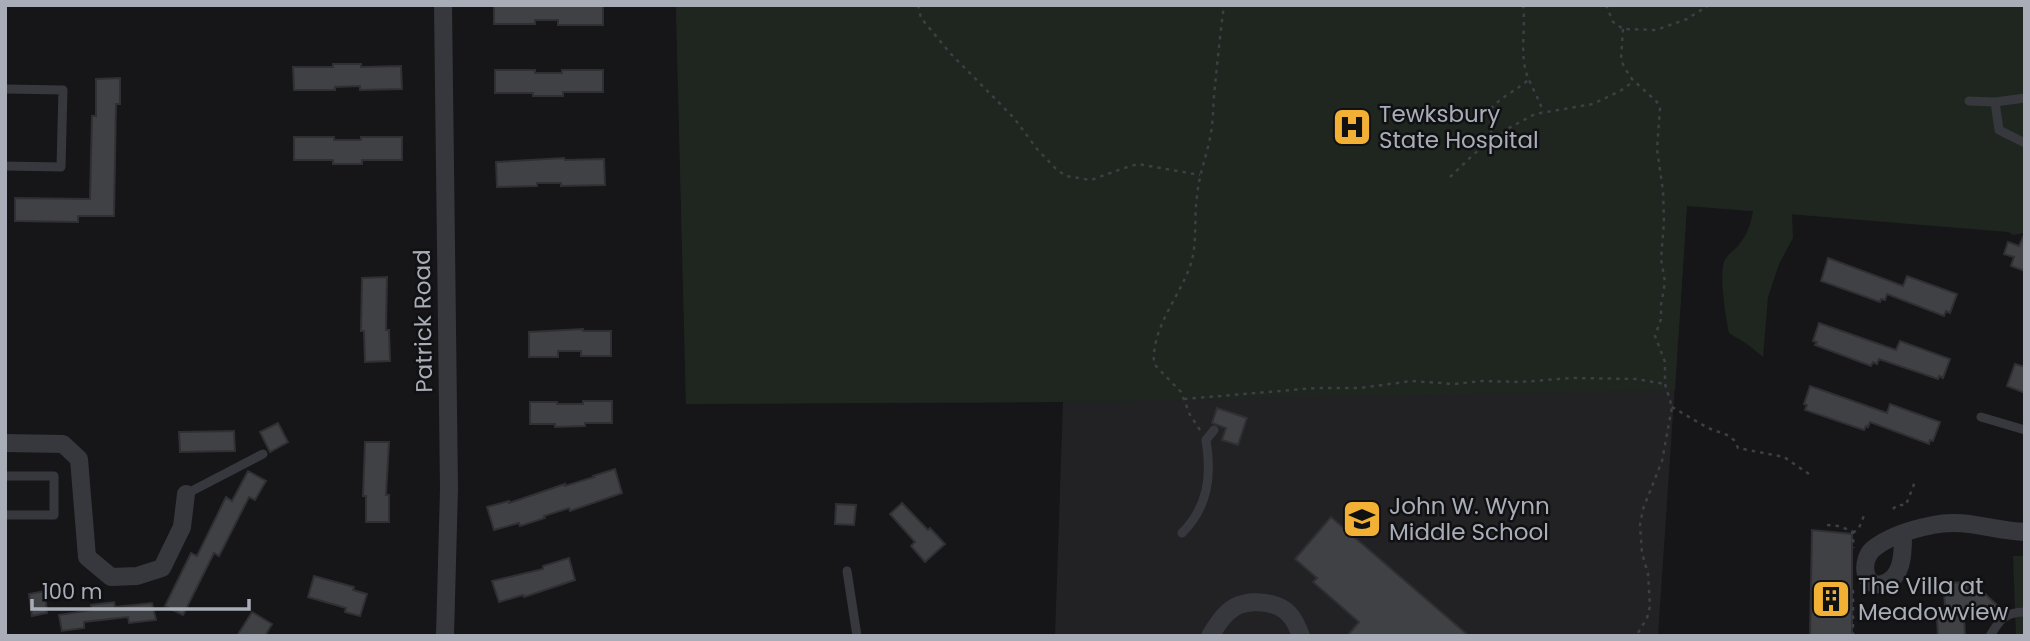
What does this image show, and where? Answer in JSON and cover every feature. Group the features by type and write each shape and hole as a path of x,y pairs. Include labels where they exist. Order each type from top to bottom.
{"street":[{"name":"Patrick Road","path":"443,5 449,489 445,636"},
{"path":"5,443 64,444 79,459 87,557 111,577 137,576 162,568 182,527 186,494"},
{"path":"1903,533 1952,522 2025,532"},
{"path":"1210,636 1219,621 1236,607 1260,602 1283,609 1295,621 1301,636"}],"lane":[{"path":"5,89 63,90 61,167 5,166"},
{"path":"1969,101 1994,102 2025,98"},
{"path":"1994,102 1999,130 2025,143"},
{"path":"1981,417 2025,430"},
{"path":"1182,533 1193,522 1205,498 1209,459 1206,440 1214,430"},
{"path":"186,494 263,454"},
{"path":"5,476 54,476 54,515 5,515"},
{"path":"847,571 857,636"},
{"path":"1990,636 2006,615 2025,612"}],"path":[{"path":"918,5 920,18 950,53 1014,118 1037,149 1066,176 1091,180 1138,164 1200,175"},
{"path":"1206,440 1190,415 1181,392 1154,364 1153,355 1154,347 1191,262 1200,175 1210,140 1224,5"},
{"path":"1523,5 1526,73 1543,112"},
{"path":"1606,5 1612,22 1623,29 1656,30 1687,19 1709,5"},
{"path":"1623,29 1621,59 1624,67 1660,108 1657,149 1663,191 1661,259 1665,282 1661,319 1655,336 1665,362 1665,384 1672,407 1662,461 1647,497 1640,525 1650,606 1647,618 1636,636"},
{"path":"1492,142 1489,111 1503,97 1519,89 1530,79"},
{"path":"1450,177 1475,153 1507,129 1535,114 1593,104 1634,81"},
{"path":"1184,399 1316,388 1360,388 1412,381 1454,384 1571,378 1636,379 1665,384"},
{"path":"1672,407 1708,428 1727,435 1734,440 1738,448 1784,457 1809,474"},
{"path":"1893,509 1897,505 1906,505 1916,479"},
{"path":"1853,533 1859,528 1865,513"},
{"path":"1828,526 1846,528 1853,533 1854,538"}],"shaded area":[{"name":"Tewksbury State Hospital","path":"676,5 2025,5 2025,233 1687,206 1658,636 1055,636 1063,402 686,404"},
{"name":"Tewksbury State Hospital","path":"676,5 2025,5 2025,233 2013,235 2008,232 1792,214 1793,238 1779,264 1768,297 1763,357 1729,333 1723,287 1724,262 1744,238 1753,211 1687,205 1675,390 1063,402 686,404"},
{"path":"2013,556 2025,556 2025,636 2016,636"}],"building":[{"path":"494,5 603,5 603,25 558,25 558,20 535,20 535,24 494,24"},
{"path":"333,64 361,64 361,67 401,66 402,89 360,90 360,86 335,87 335,90 294,90 293,67 333,67"},
{"path":"495,70 562,73 562,70 603,70 603,92 563,92 563,96 495,93"},
{"path":"120,78 120,104 116,104 114,216 78,216 78,222 15,221 15,198 90,199 92,116 96,116 96,79"},
{"path":"294,137 361,140 361,137 402,137 402,160 362,160 362,164 333,164 333,160 294,160"},
{"path":"564,158 604,159 605,185 561,186 561,183 537,183 537,186 497,187 496,162"},
{"path":"2025,233 2025,271 2011,266 2014,257 2004,254 2008,242 2019,246"},
{"path":"1828,258 1903,286 1907,276 1957,294 1950,313 1946,311 1944,316 1887,294 1885,300 1881,299 1880,302 1821,281"},
{"path":"387,277 386,330 389,330 390,361 365,362 364,331 361,331 362,278"},
{"path":"1819,323 1896,350 1900,341 1950,359 1943,378 1939,376 1938,379 1879,359 1877,364 1873,362 1871,366 1815,345 1817,342 1813,341"},
{"path":"583,329 611,331 611,356 581,356 581,351 558,351 558,357 529,357 529,332"},
{"path":"2015,364 2025,367 2025,393 2007,386"},
{"path":"1810,386 1887,413 1890,404 1940,422 1933,441 1930,440 1929,444 1870,422 1864,430 1805,410 1807,405 1804,404"},
{"path":"583,401 612,401 612,423 555,427 555,424 530,424 530,402 583,404"},
{"path":"1217,408 1247,418 1238,445 1222,440 1226,428 1212,423"},
{"path":"278,423 288,442 270,452 260,432"},
{"path":"234,431 235,451 180,452 179,432"},
{"path":"365,442 389,442 386,495 389,495 389,522 366,522 366,496 363,496"},
{"path":"615,469 622,493 570,511 569,508 544,516 545,518 520,526 519,523 494,530 487,507 509,503"},
{"path":"248,471 266,481 255,500 249,497 219,556 214,553 183,615 165,606 191,553 197,556 226,497 232,501"},
{"path":"902,503 945,544 925,562 911,546 915,542 890,514"},
{"path":"836,504 856,505 854,525 835,524"},
{"path":"1331,517 1469,636 1347,636 1359,622 1313,582 1317,578 1295,559"},
{"name":"The Villa at Meadowview","path":"1812,530 1852,534 1852,636 1810,636"},
{"path":"569,558 575,580 524,597 523,595 499,602 492,581 543,569 543,566"},
{"path":"314,576 354,587 353,590 367,594 360,616 345,612 346,608 308,597"},
{"path":"1949,582 1968,583 1968,592 1985,594 1998,606 1985,617 1964,616 1965,636 1938,636 1937,618 1946,617 1944,594 1948,593"},
{"path":"45,591 47,613 32,616 29,594"},
{"path":"114,602 115,607 152,603 156,620 129,623 128,617 84,622 84,628 62,631 59,615 91,610 91,605"},
{"path":"252,612 272,624 265,636 237,636"}],"place":[{"name":"Tewksbury State Hospital","path":"1352,127"},
{"name":"John W. Wynn Middle School","path":"1362,519"},
{"name":"The Villa at Meadowview","path":"1831,599"}]}
